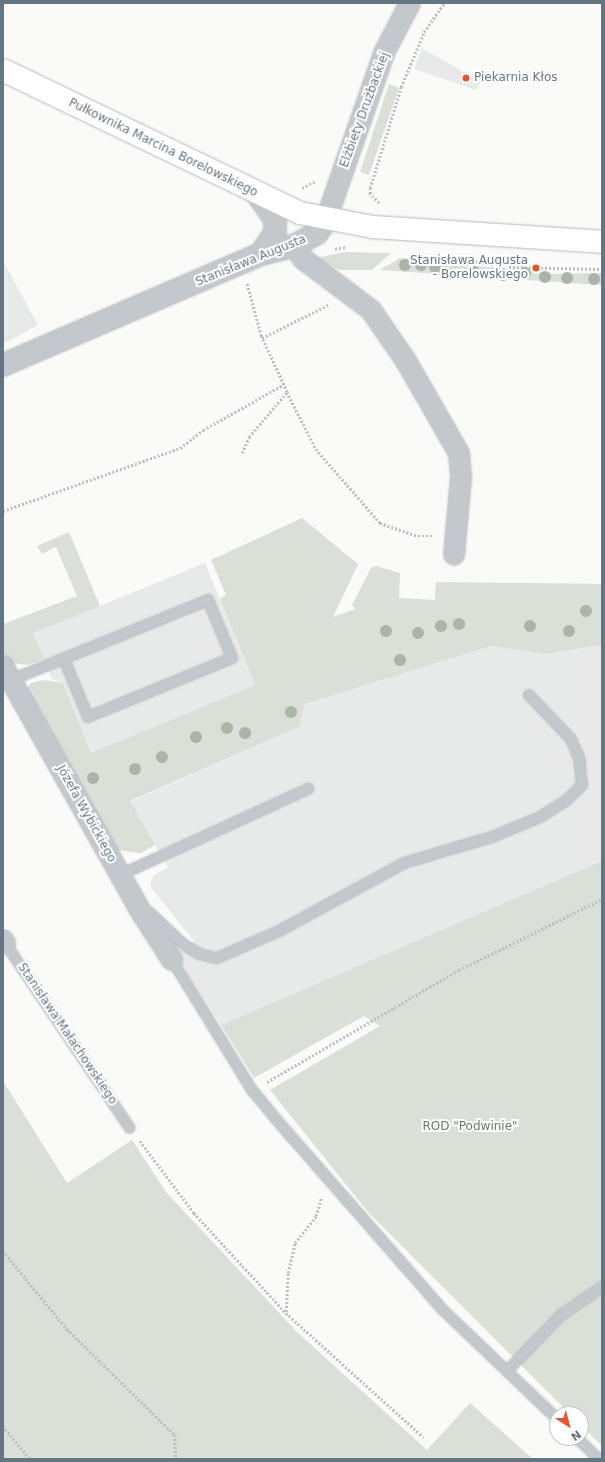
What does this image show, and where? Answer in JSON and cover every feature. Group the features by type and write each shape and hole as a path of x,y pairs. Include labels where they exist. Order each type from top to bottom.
{"main road":[{"name":"Pułkownika Marcina Borelowskiego","path":"3,70 258,195 326,220"},
{"path":"326,220 422,232 602,242"}],"street":[{"name":"Elżbiety Drużbackiej","path":"326,220 384,53 410,3"},
{"path":"258,195 275,219 275,233 261,254"},
{"name":"Stanisława Augusta","path":"3,365 261,254 294,246 317,233 326,220"},
{"path":"294,246 308,263 371,310 406,361 459,453 461,478 454,555"},
{"name":"Józefa Wybickiego","path":"7,673 120,875 172,960"}],"lane":[{"path":"7,673 64,659 208,600 232,658 88,717 64,659"},
{"path":"133,897 183,944 199,954 217,958 279,931 404,863 492,837 540,817 566,801 582,785 579,758 571,739 529,695"},
{"path":"120,875 308,789"},
{"name":"Stanisława Małachowskiego","path":"4,942 130,1128"},
{"path":"172,960 252,1090 324,1175 443,1310 549,1411"},
{"path":"507,1371 561,1315 602,1287"},
{"path":"585,1446 599,1459"}],"path":[{"path":"382,205 373,199 370,188 401,87 424,32 444,3"},
{"path":"294,188 321,178"},
{"path":"246,280 262,338 283,385 316,449 380,523 418,536 440,533"},
{"path":"262,338 334,302 328,298"},
{"path":"3,511 180,448 203,430 283,385"},
{"path":"242,453 249,437 287,392"},
{"path":"252,1090 459,970 602,899"},
{"path":"130,1128 194,1213 286,1313 423,1437"},
{"path":"286,1313 288,1273 295,1243 316,1216 324,1175"},
{"path":"3,1251 67,1329 175,1435 176,1459"},
{"path":"3,1426 30,1459"}],"shaded area":[{"path":"422,48 481,82 476,90 414,69"},
{"path":"3,261 38,325 3,344"},
{"path":"205,563 255,685 91,753 63,683 52,679 33,633"},
{"path":"602,645 602,861 221,1025 175,954 194,941 150,886 153,876 168,867 130,802 299,727 305,704 491,646 547,654"}],"green space":[{"path":"389,84 399,88 369,175 360,172"},
{"path":"345,252 391,253 372,270 339,270 316,258"},
{"path":"400,258 554,274 602,273 602,285 380,270"},
{"path":"302,518 358,564 333,617 355,609 352,605 371,568 376,566 400,573 399,598 435,600 436,582 602,584 602,645 547,654 491,646 305,704 299,727 130,801 155,845 141,853 118,850 25,690 31,683 44,680 63,683 91,753 255,685 220,599 226,595 211,560"},
{"path":"69,532 100,606 33,633 44,659 29,665 11,663 3,653 3,624 77,596 56,547 42,554 37,546"},
{"name":"ROD \"Podwinie\"","path":"602,861 602,1446 589,1433 589,1406 562,1406 368,1212 270,1090 380,1026 364,1016 254,1078 221,1025"},
{"path":"3,1081 67,1183 132,1140 166,1192 297,1332 427,1450 470,1403 533,1459 3,1459"}],"place":[{"name":"Piekarnia Kłos","path":"466,78"},
{"name":"Stanisława Augusta - Borelowskiego","path":"536,268"}]}
